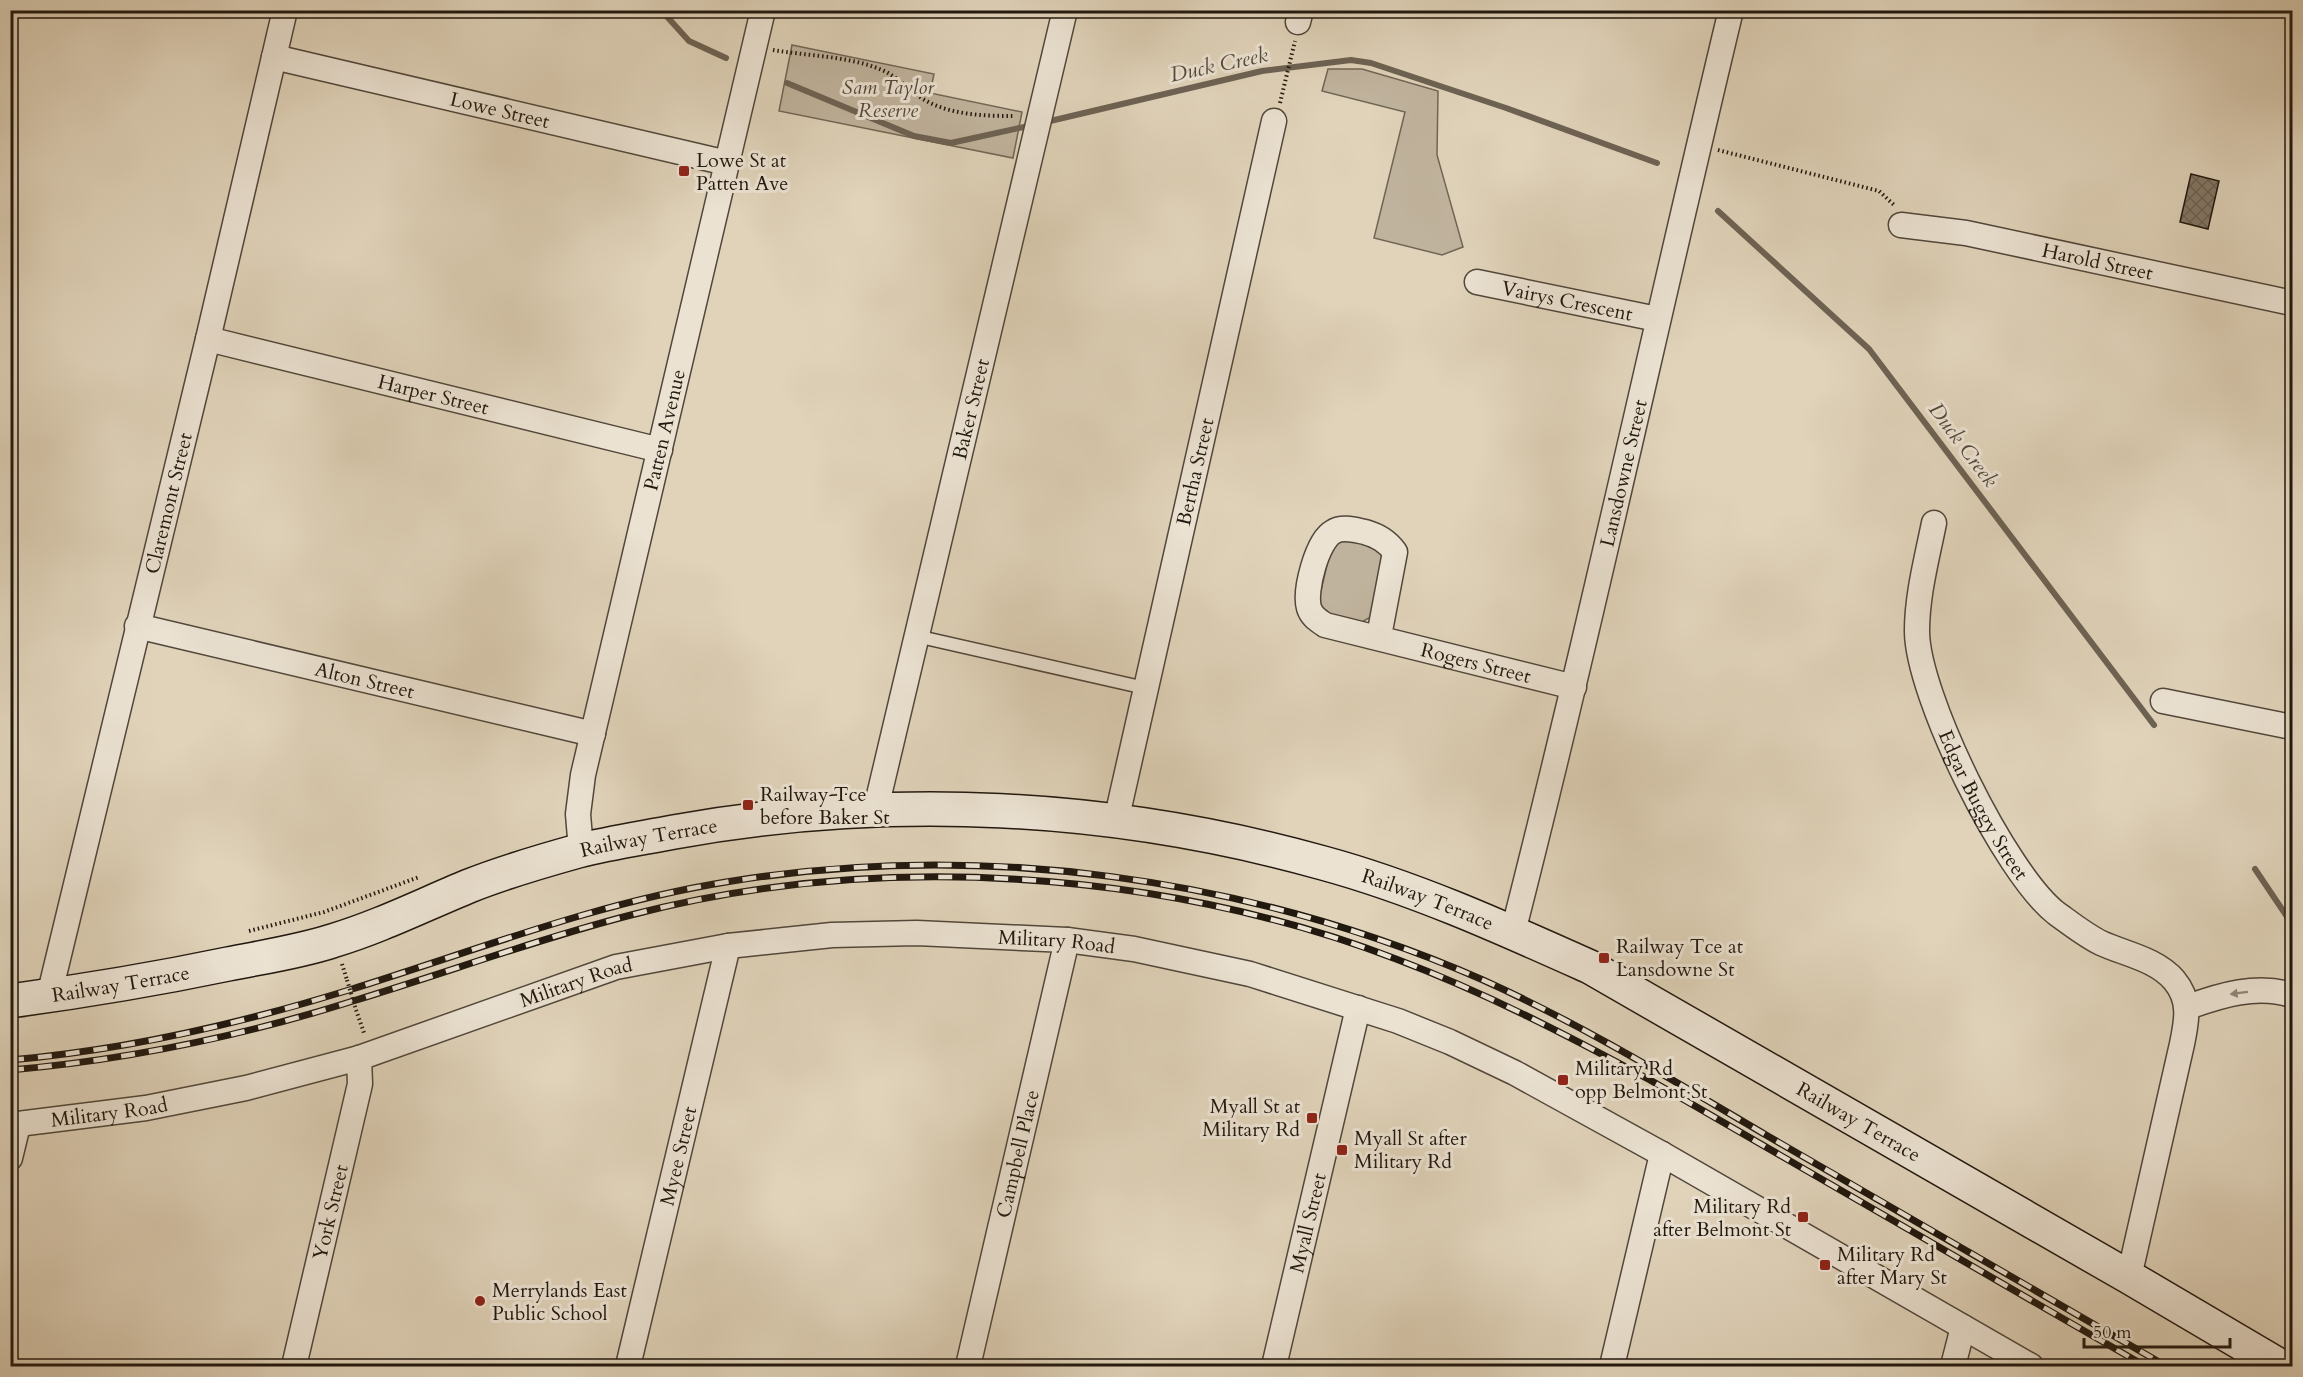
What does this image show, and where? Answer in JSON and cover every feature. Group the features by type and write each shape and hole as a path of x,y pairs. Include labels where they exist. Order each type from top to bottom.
{"main road":[{"name":"Railway Terrace","path":"10,1001 149,981 235,948 282,955 334,941 398,918 473,885 581,850 719,824 876,808 961,808 1155,826 1267,848 1325,864 1513,932 1599,973 2129,1276 2280,1366"}],"street":[{"name":"Claremont Street","path":"49,996 285,10"},
{"name":"Patten Avenue","path":"581,850 578,814 583,775 764,10"},
{"name":"Baker Street","path":"876,808 1065,10"},
{"name":"Lansdowne Street","path":"1513,932 1574,687 1657,320 1731,10"},
{"name":"Lowe Street","path":"274,57 727,163"},
{"name":"Bertha Street","path":"1116,821 1274,121"},
{"name":"Harold Street","path":"1908,226 1966,233 2292,303"},
{"name":"Vairys Crescent","path":"1477,282 1657,320"},
{"name":"Harper Street","path":"208,339 660,450"},
{"name":"Edgar Buggy Street","path":"1934,523 1917,631 1922,670 1937,717 1994,830 2013,862 2053,910 2100,943 2163,970 2182,991 2188,1007"},
{"name":"Rogers Street","path":"1379,636 1395,552 1388,543 1376,536 1351,529 1335,530 1325,538 1319,549 1309,589 1309,608 1315,618 1325,625 1379,636 1574,687"},
{"name":"Alton Street","path":"137,626 593,734"},
{"path":"2163,701 2292,727"},
{"name":"Military Road","path":"14,1125 146,1108 246,1088 359,1058 616,967 728,946 832,935 917,933 1067,940 1134,949 1250,974 1358,1008 1450,1042 1515,1073 1662,1154 2031,1366"},
{"name":"Campbell Place","path":"968,1366 1067,940"},
{"name":"Myee Street","path":"628,1366 728,946"},
{"path":"2129,1276 2182,1044 2188,1007 2222,995 2241,992 2281,992 2292,995"},
{"name":"Myall Street","path":"1274,1366 1358,1008"},
{"name":"York Street","path":"294,1366 360,1084 359,1058"},
{"path":"10,1158 14,1125"},
{"path":"1612,1366 1662,1154"},
{"path":"1953,1366 1963,1327"}],"lane":[{"path":"916,636 1145,688"}],"path":[{"path":"754,54 855,63 882,70 904,83 924,100 943,107 979,116 1013,116"},
{"path":"1286,80 1293,55"},
{"path":"1698,145 1879,190 1908,226"},
{"path":"235,948 422,876"},
{"path":"341,959 364,1033"}],"green space":[{"name":"Sam Taylor Reserve","path":"792,45 934,74 930,93 1022,112 1013,158 779,111"},
{"path":"1328,69 1362,69 1438,91 1437,155 1463,247 1442,255 1374,238 1405,112 1322,91"},
{"path":"1345,539 1376,546 1383,553 1371,614 1369,618 1360,623 1327,616 1318,603 1332,544"}],"building":[{"path":"2191,174 2219,181 2208,229 2180,222"}],"waterway":[{"name":"Duck Creek","path":"661,10 689,41 726,58"},
{"name":"Duck Creek","path":"1046,122 1262,71 1351,60 1371,63 1506,108 1657,163"},
{"name":"Duck Creek","path":"787,83 914,136 951,143 1033,125"},
{"name":"Duck Creek","path":"1718,211 1869,349 2154,725"},
{"name":"Duck Creek","path":"2255,869 2292,924"}],"railway":[{"path":"10,1060 96,1050 182,1034 266,1014 349,990 583,915 630,902 726,882 822,870 919,865 1015,867 1112,877 1207,893 1301,915 1393,944 1520,997 1627,1054 2166,1366"},
{"path":"10,1070 97,1060 227,1036 311,1014 596,924 724,895 820,882 918,877 1016,879 1115,889 1211,905 1305,929 1396,959 1493,1000 1650,1080 2145,1366"}],"place":[{"name":"Lowe St at Patten Ave","path":"684,171"},
{"name":"Railway Tce before Baker St","path":"748,805"},
{"name":"Railway Tce at Lansdowne St","path":"1604,958"},
{"name":"Military Rd opp Belmont St","path":"1563,1080"},
{"name":"Myall St at Military Rd","path":"1312,1118"},
{"name":"Myall St after Military Rd","path":"1342,1150"},
{"name":"Military Rd after Belmont St","path":"1803,1217"},
{"name":"Military Rd after Mary St","path":"1825,1265"},
{"name":"Merrylands East Public School","path":"480,1301"}]}
